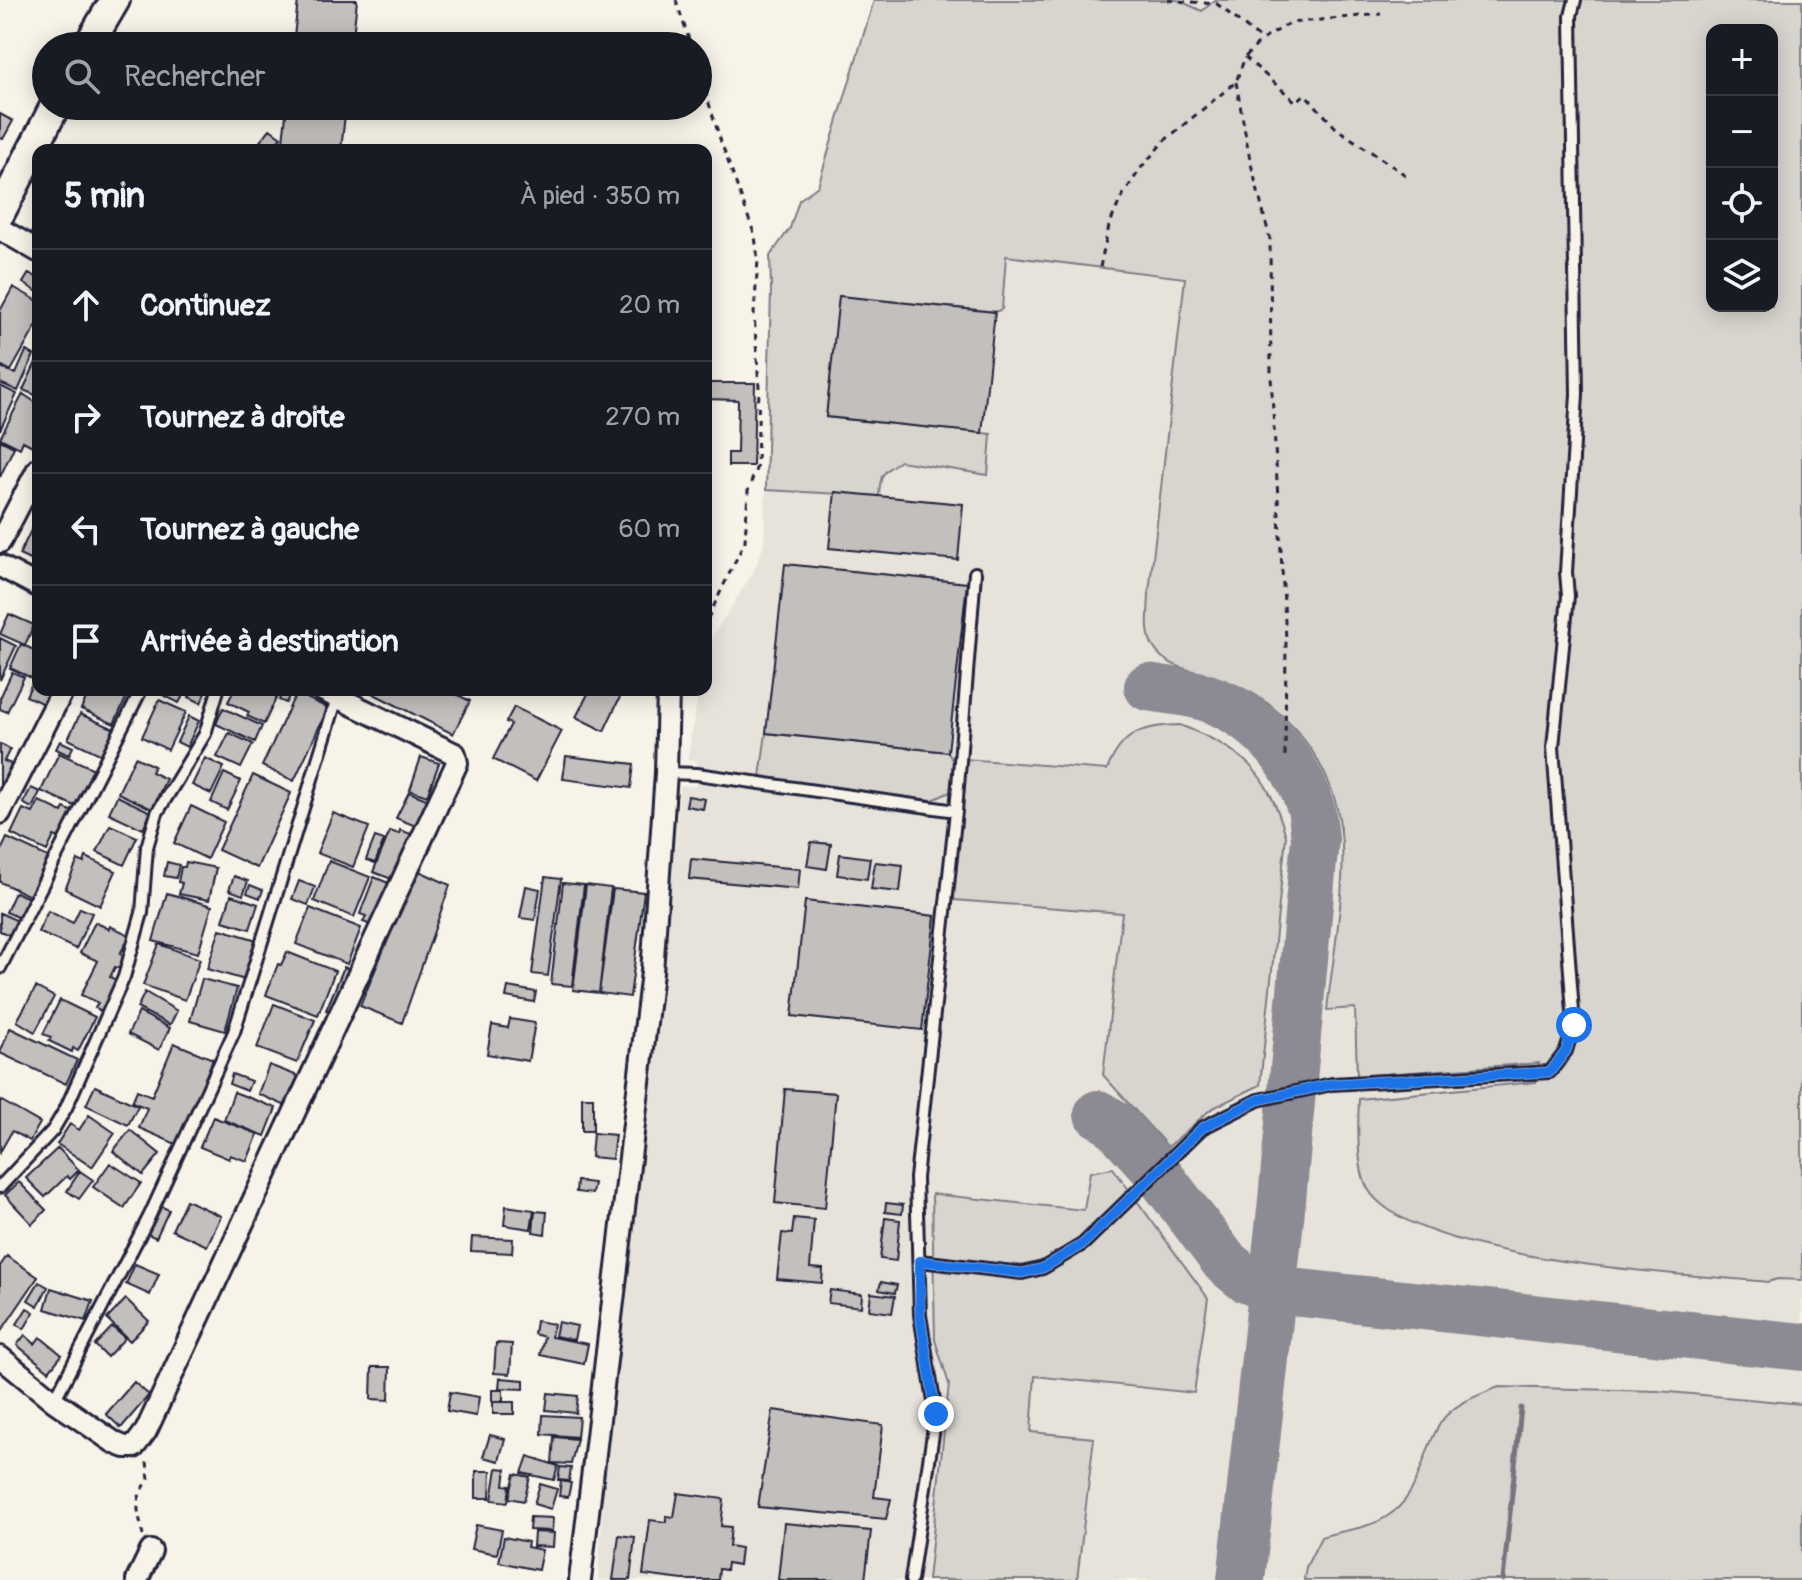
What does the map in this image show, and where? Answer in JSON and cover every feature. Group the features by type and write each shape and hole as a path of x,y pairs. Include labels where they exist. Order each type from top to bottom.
{"main road":[{"path":"96,32 115,0"},
{"path":"36,144 48,120"},
{"path":"0,215 32,152"}],"street":[{"path":"0,215 32,245"},
{"path":"0,542 32,481"},
{"path":"0,566 32,583"},
{"path":"0,813 60,696"},
{"path":"0,1357 54,1401 115,1443 134,1447 146,1431 456,767 458,758 455,754 334,696"},
{"path":"580,1580 615,1263 652,972 666,773 668,696"},
{"path":"137,1580 151,1551"}],"lane":[{"path":"920,1261 1022,1273 1043,1268 1083,1244 1202,1128 1258,1100 1332,1084 1550,1072 1566,1051 1574,1025 1553,747 1568,596 1566,572 1577,394 1571,16 1575,0"},
{"path":"911,1580 936,1414 920,1315 916,1178 956,811 975,573"},
{"path":"0,968 138,696"},
{"path":"0,1187 53,1130 66,1108 124,977 142,913 147,847 157,813 205,734 216,696"},
{"path":"54,1401 149,1217 234,1032 329,696"},
{"path":"666,773 697,774 956,811"}],"path":[{"path":"676,0 686,32"},
{"path":"1168,0 1217,4 1262,40"},
{"path":"1285,757 1286,639 1271,376 1270,239 1250,160 1236,82 1245,57 1262,40 1290,23 1381,14"},
{"path":"1245,57 1296,102 1305,94 1337,129 1410,178"},
{"path":"1100,267 1109,226 1121,198 1141,168 1164,141 1236,82"},
{"path":"712,113 755,236 758,260 754,314 759,387 757,466 748,491 745,541 712,610"},
{"path":"134,1447 148,1463 149,1480 137,1494 137,1509 142,1520 142,1535 151,1551"}],"shaded area":[{"path":"874,0 1802,0 1802,1580 598,1580 607,1435 623,1318 680,786 696,786 697,761 687,760 698,696 712,696 714,634 754,571 764,544 770,256 790,228 799,200 818,186"},
{"path":"874,0 1178,0 1202,11 1215,0 1802,0 1802,1280 1778,1279 1768,1282 1616,1268 1492,1248 1437,1233 1394,1213 1368,1189 1361,1170 1359,1099 1536,1082 1539,1063 1357,1076 1355,1008 1327,1010 1341,899 1342,843 1339,816 1324,773 1303,739 1275,710 1242,688 1167,661 1151,642 1148,628 1149,593 1185,278 1006,256 1002,309 995,312 840,296 826,417 991,434 988,475 900,461 883,475 879,496 766,490 770,256 790,228 799,200 818,186"},
{"path":"1180,725 1220,744 1250,765 1270,794 1286,836 1260,1085 1211,1109 1168,1147 1103,1075 1122,913 954,900 965,759 1107,770 1119,747 1135,734 1155,727"},
{"path":"766,733 948,752 953,762 950,792 933,800 805,786 760,777"},
{"path":"1113,1168 1208,1298 1194,1393 1035,1376 1031,1432 1094,1438 1077,1580 928,1580 949,1384 935,1340 932,1194 1084,1210 1090,1172"},
{"path":"1499,1387 1658,1391 1802,1404 1802,1580 1304,1580 1306,1567 1321,1537 1371,1524 1398,1508 1414,1486 1434,1434 1446,1415 1467,1400"}],"building":[{"path":"298,0 357,0 354,32 295,32"},
{"path":"0,114 13,121 3,139 0,138"},
{"path":"285,120 344,120 342,144 283,144"},
{"path":"270,129 281,137 276,144 258,144"},
{"path":"29,273 32,275 32,288 23,283"},
{"path":"13,287 32,298 32,334 11,371 0,365 0,311"},
{"path":"839,296 995,312 982,433 826,417"},
{"path":"26,351 32,354 18,391 0,383 0,367 16,374"},
{"path":"32,371 32,394 23,390"},
{"path":"712,383 755,383 753,466 728,466 728,453 737,453 738,400 712,399"},
{"path":"0,386 17,394 0,430"},
{"path":"23,394 32,400 32,446 23,441 20,448 0,438"},
{"path":"0,440 14,447 0,477"},
{"path":"835,492 963,504 958,560 829,548"},
{"path":"32,528 32,561 19,555"},
{"path":"785,564 967,583 948,752 766,733"},
{"path":"9,614 32,624 25,645 0,634"},
{"path":"0,638 16,646 0,680"},
{"path":"21,644 32,649 32,678 10,668"},
{"path":"12,672 24,677 7,712 0,709 0,698"},
{"path":"32,683 32,696 50,696 46,705 26,696"},
{"path":"87,696 127,696 114,724 81,709"},
{"path":"165,696 183,696 179,703"},
{"path":"189,696 204,696 201,703"},
{"path":"231,696 277,696 264,724 247,716 249,712 228,702"},
{"path":"281,696 289,696 286,703 279,700"},
{"path":"295,696 302,696 328,708 294,781 262,766"},
{"path":"378,696 460,696 470,701 453,734"},
{"path":"587,696 621,696 604,731 576,717"},
{"path":"159,700 186,712 168,750 142,737"},
{"path":"514,707 562,731 536,781 493,759 511,724 506,722"},
{"path":"223,708 262,726 255,742 216,724"},
{"path":"80,714 117,730 104,756 68,739"},
{"path":"189,716 199,721 187,747 177,742"},
{"path":"229,733 253,744 241,768 217,757"},
{"path":"60,741 73,747 69,755 56,749"},
{"path":"0,744 10,749 4,761 11,764 0,788"},
{"path":"59,753 94,769 77,807 41,791"},
{"path":"566,756 634,764 631,788 563,779"},
{"path":"135,757 154,766 151,772 166,779 152,809 118,793"},
{"path":"421,757 439,763 427,796 410,790"},
{"path":"205,758 224,767 211,794 192,785"},
{"path":"224,773 241,781 227,810 211,802"},
{"path":"253,775 291,793 257,868 218,850"},
{"path":"31,788 40,792 32,808 23,803"},
{"path":"409,792 434,802 423,829 396,818"},
{"path":"117,796 151,812 143,829 109,813"},
{"path":"688,796 705,799 703,809 686,806"},
{"path":"39,801 62,812 64,808 73,812 60,838 54,836 47,851 11,834 23,809 33,813"},
{"path":"191,806 224,822 207,859 174,843"},
{"path":"333,813 369,827 353,867 317,853"},
{"path":"110,825 137,837 124,865 97,852"},
{"path":"400,830 419,837 397,881 373,872 390,831 399,834"},
{"path":"375,837 384,840 375,863 366,860"},
{"path":"7,838 48,857 30,896 0,882 0,853"},
{"path":"811,842 831,844 827,869 807,866"},
{"path":"840,854 870,858 867,879 837,875"},
{"path":"86,857 116,871 100,906 65,889 78,860 84,863"},
{"path":"691,859 800,869 798,889 689,879"},
{"path":"329,861 370,877 354,917 314,901"},
{"path":"167,862 179,865 176,878 164,876"},
{"path":"186,862 216,868 209,900 179,894 181,867 185,867"},
{"path":"875,862 903,865 900,892 871,889"},
{"path":"417,870 450,885 402,1023 360,1006"},
{"path":"234,876 248,881 243,895 229,890"},
{"path":"374,877 396,886 379,928 363,922 366,916 360,914"},
{"path":"545,877 561,879 548,976 532,974"},
{"path":"299,881 315,887 308,905 292,899"},
{"path":"563,883 584,885 572,986 551,984"},
{"path":"250,885 263,890 260,898 247,893"},
{"path":"586,885 611,888 599,993 573,990"},
{"path":"526,886 540,889 535,920 520,918"},
{"path":"613,889 644,892 630,997 599,993"},
{"path":"15,892 29,898 20,918 6,912"},
{"path":"167,893 212,906 198,953 153,941"},
{"path":"231,895 258,904 250,929 223,921"},
{"path":"805,901 935,916 922,1030 792,1016"},
{"path":"80,908 92,913 76,949 38,932 48,911 73,923"},
{"path":"310,908 361,928 347,964 296,944"},
{"path":"0,913 18,921 11,936 0,931"},
{"path":"95,922 130,935 120,954 125,956 110,977 120,982 104,1013 95,1008 98,1003 81,995 98,961 80,953"},
{"path":"220,929 257,940 245,980 207,969"},
{"path":"159,944 200,959 185,1000 143,985"},
{"path":"287,952 335,971 318,1015 266,995 278,964 281,965"},
{"path":"344,967 357,972 339,1015 326,1010"},
{"path":"202,979 237,988 225,1031 190,1021"},
{"path":"36,987 54,997 35,1032 17,1021"},
{"path":"508,987 536,992 534,1002 506,997"},
{"path":"145,992 177,1011 170,1025 137,1008"},
{"path":"60,1000 95,1017 78,1051 73,1048 72,1052 49,1041 51,1037 43,1034"},
{"path":"274,1004 315,1020 297,1063 257,1048"},
{"path":"139,1012 170,1028 159,1050 128,1034"},
{"path":"510,1019 535,1023 528,1061 487,1054 492,1025 508,1028"},
{"path":"10,1028 77,1060 66,1084 0,1053"},
{"path":"174,1043 213,1059 178,1145 139,1128 147,1108 132,1102 137,1090 152,1096"},
{"path":"269,1065 298,1076 286,1106 258,1094"},
{"path":"232,1074 251,1081 247,1091 229,1084"},
{"path":"95,1086 138,1106 128,1125 86,1105"},
{"path":"785,1089 836,1093 825,1208 775,1203"},
{"path":"234,1092 276,1108 265,1136 224,1120"},
{"path":"582,1097 593,1097 593,1131 582,1131"},
{"path":"0,1100 40,1123 30,1141 12,1131 0,1152"},
{"path":"89,1115 115,1133 92,1167 57,1144 70,1124 79,1130"},
{"path":"213,1117 258,1134 247,1161 230,1155 229,1159 200,1147"},
{"path":"130,1130 160,1154 143,1175 113,1151"},
{"path":"593,1133 615,1135 612,1159 591,1157"},
{"path":"58,1148 79,1170 70,1179 67,1176 45,1197 26,1178"},
{"path":"110,1163 141,1183 124,1208 93,1187"},
{"path":"80,1171 93,1180 79,1199 67,1191"},
{"path":"577,1181 594,1183 592,1194 576,1192"},
{"path":"19,1182 46,1210 32,1224 5,1195"},
{"path":"186,1200 221,1216 207,1246 172,1230"},
{"path":"886,1203 903,1205 902,1214 885,1212"},
{"path":"158,1205 169,1210 156,1238 146,1233"},
{"path":"506,1206 534,1210 531,1229 504,1225"},
{"path":"535,1211 547,1212 545,1234 533,1232"},
{"path":"794,1218 814,1220 810,1268 823,1269 822,1283 777,1279 782,1233 792,1234"},
{"path":"885,1218 900,1220 896,1261 880,1259"},
{"path":"472,1237 513,1239 512,1253 471,1251"},
{"path":"7,1256 38,1277 0,1333 0,1266"},
{"path":"135,1264 159,1274 150,1295 126,1284"},
{"path":"39,1282 48,1287 38,1306 28,1300"},
{"path":"881,1282 897,1285 895,1293 879,1290"},
{"path":"51,1288 93,1301 86,1321 45,1309"},
{"path":"830,1290 862,1294 861,1307 828,1303"},
{"path":"871,1293 895,1296 892,1313 869,1310"},
{"path":"126,1299 149,1321 130,1341 107,1319"},
{"path":"27,1308 34,1312 24,1329 17,1324"},
{"path":"536,1321 554,1324 551,1337 588,1344 584,1364 540,1355 544,1337 534,1334"},
{"path":"558,1322 577,1326 574,1340 555,1336"},
{"path":"112,1327 125,1338 107,1357 95,1345"},
{"path":"25,1335 35,1344 40,1337 62,1355 49,1371 17,1345"},
{"path":"496,1343 512,1344 510,1374 494,1373"},
{"path":"372,1367 390,1367 389,1400 371,1399"},
{"path":"500,1378 524,1380 524,1389 499,1388"},
{"path":"134,1382 149,1395 121,1428 106,1414"},
{"path":"492,1390 503,1390 503,1401 492,1401"},
{"path":"450,1392 479,1397 476,1416 447,1411"},
{"path":"548,1393 578,1396 576,1413 546,1410"},
{"path":"493,1402 514,1402 514,1414 493,1414"},
{"path":"773,1410 883,1425 874,1497 891,1499 886,1519 758,1507"},
{"path":"543,1415 579,1417 577,1437 542,1434"},
{"path":"490,1435 505,1439 499,1461 483,1457"},
{"path":"554,1437 577,1439 571,1464 552,1463"},
{"path":"528,1456 558,1466 554,1480 522,1473"},
{"path":"560,1467 571,1468 569,1481 558,1480"},
{"path":"497,1468 506,1469 504,1485 510,1486 508,1502 492,1500"},
{"path":"476,1471 491,1471 490,1498 476,1498"},
{"path":"515,1474 530,1477 524,1501 509,1498"},
{"path":"561,1481 571,1483 568,1497 559,1496"},
{"path":"540,1484 557,1489 551,1509 534,1504"},
{"path":"678,1493 724,1499 721,1526 731,1527 729,1546 741,1548 739,1565 727,1563 726,1570 719,1569 718,1580 643,1575 650,1520 666,1522 666,1516 674,1517"},
{"path":"530,1517 553,1518 552,1531 529,1530"},
{"path":"784,1523 871,1531 865,1580 778,1580"},
{"path":"476,1525 502,1530 497,1554 471,1549"},
{"path":"534,1532 554,1533 553,1547 533,1546"},
{"path":"619,1535 635,1537 630,1580 613,1580"},
{"path":"504,1537 528,1542 527,1547 542,1550 538,1570 499,1562"}],"waterway":[{"path":"1503,1580 1521,1408"}],"taxiway":[{"path":"1148,687 1216,701 1235,711 1268,737 1282,753 1304,789 1311,809 1315,839 1282,1200 1241,1580"},
{"path":"1098,1114 1112,1122 1153,1167 1225,1262 1246,1279 1273,1290 1802,1347"}],"route":[{"path":"936,1414 920,1315 920,1261 1022,1273 1043,1268 1083,1244 1202,1128 1258,1100 1332,1084 1550,1072 1566,1051 1574,1025"}]}
